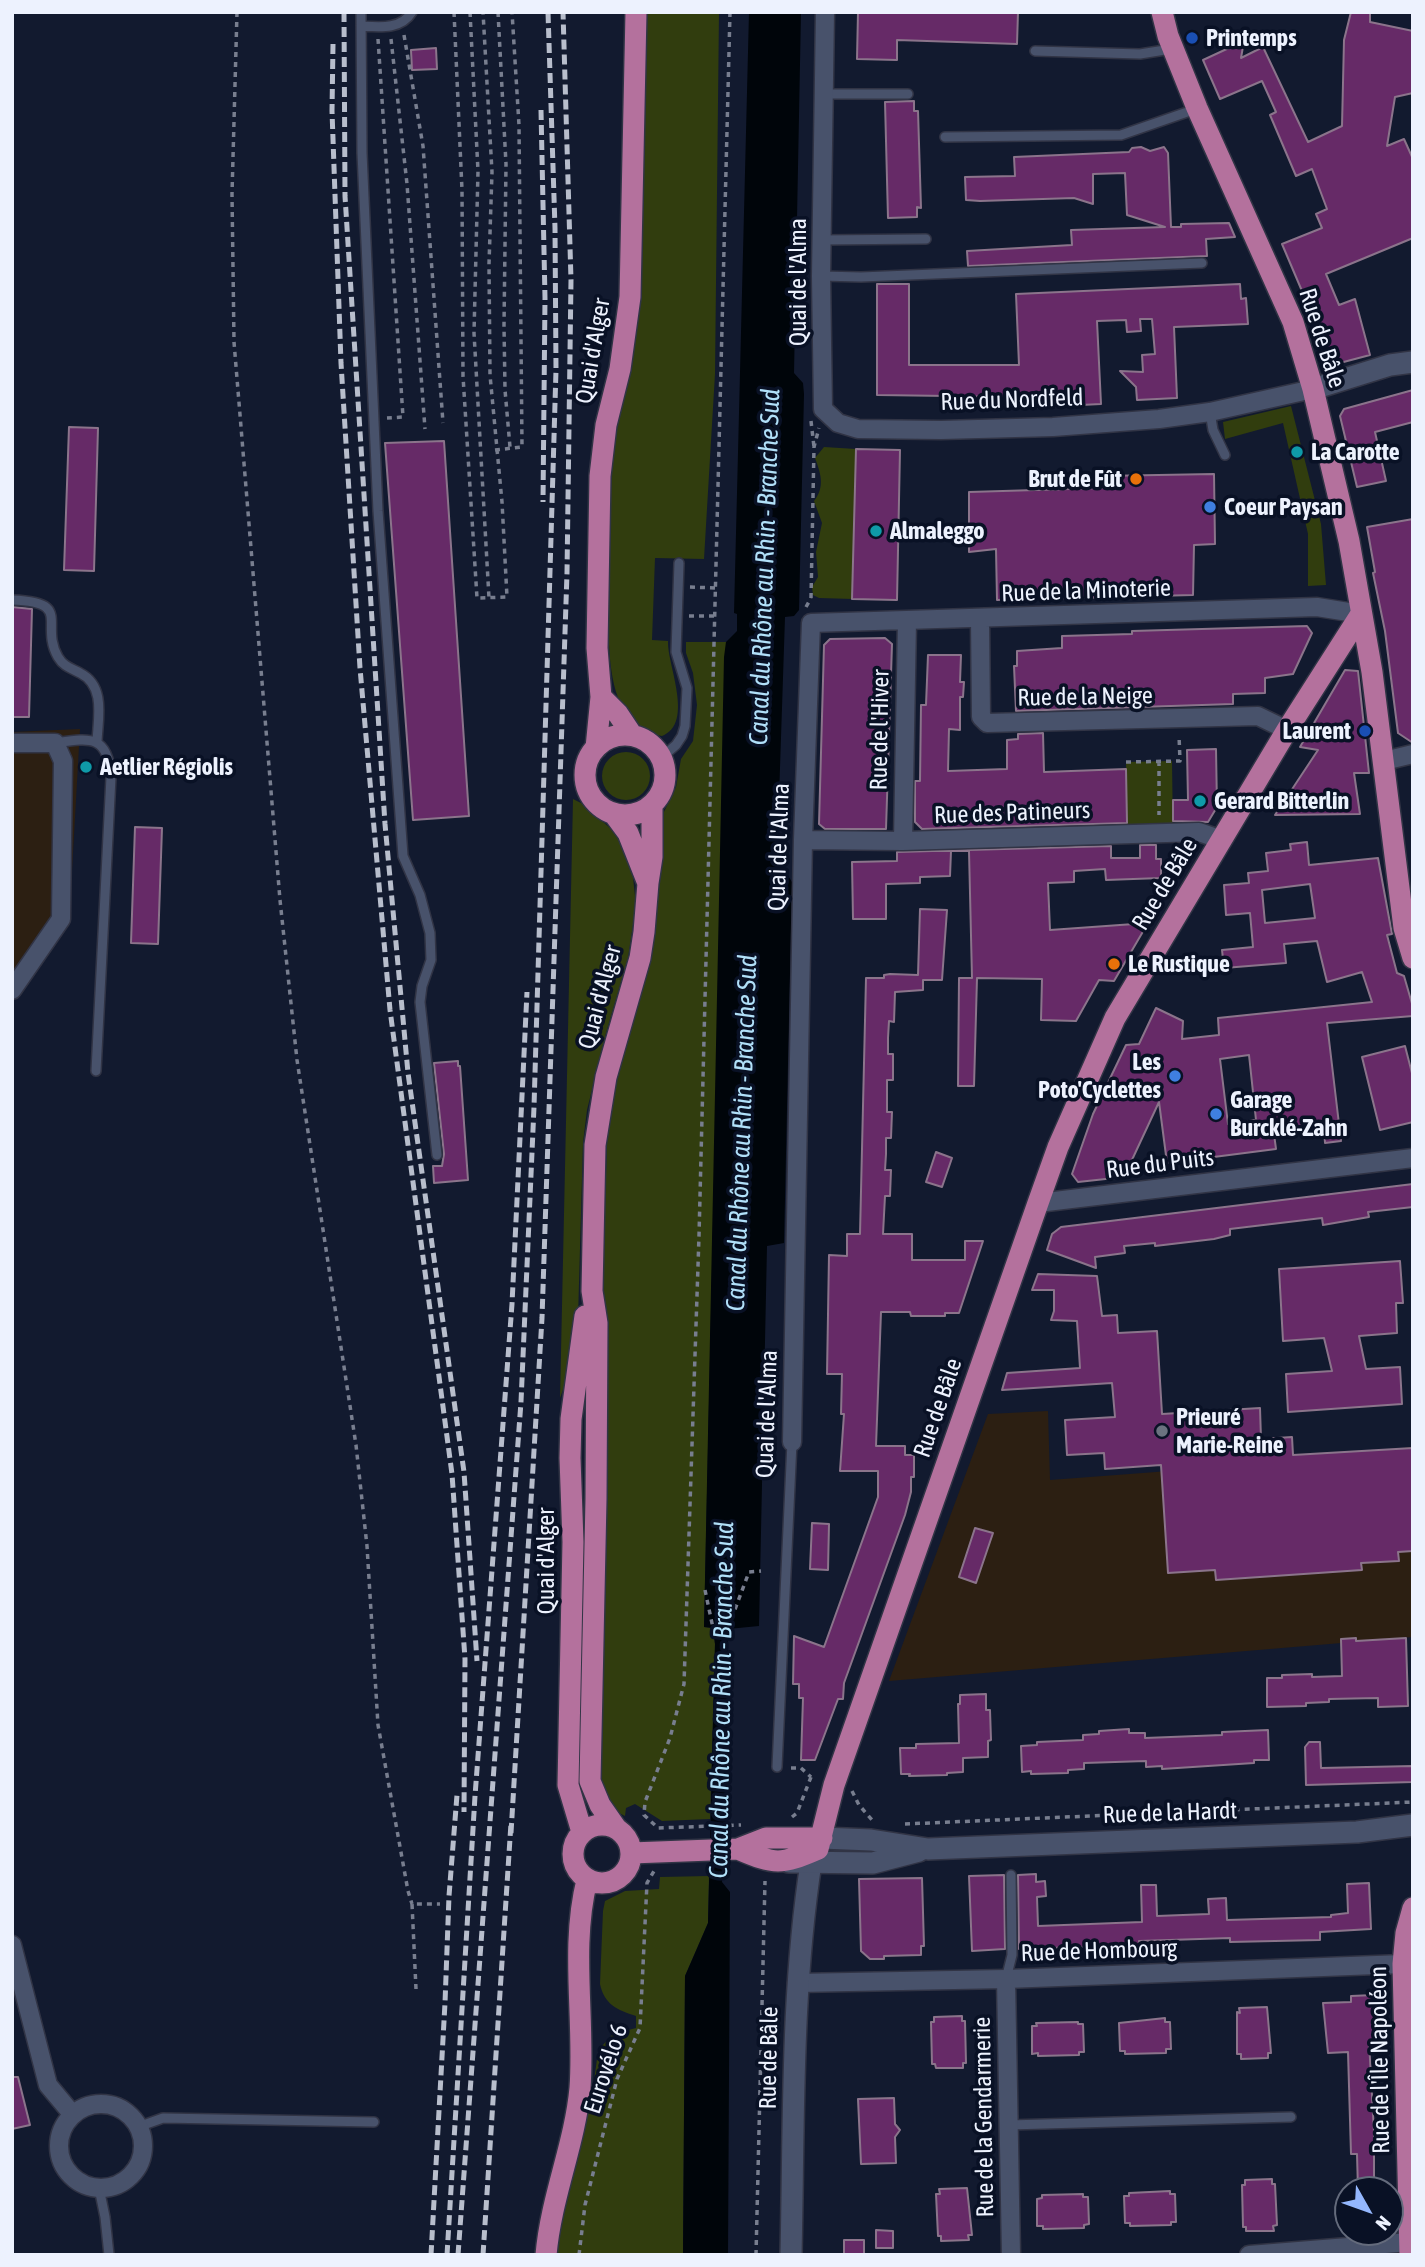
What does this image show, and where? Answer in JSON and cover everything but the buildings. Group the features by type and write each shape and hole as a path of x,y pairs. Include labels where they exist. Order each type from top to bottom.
{"main road":[{"name":"Quai d'Alger","path":"636,12 630,297 620,369 602,450 598,508 597,648 601,697 596,748 586,766 587,786 597,804 614,814 628,833 648,884"},
{"name":"Rue de Bâle","path":"822,1838 834,1785 1058,1147 1115,1018 1287,730 1361,614 1349,541 1313,389 1293,322 1198,108 1173,48 1162,12"},
{"path":"1313,389 1390,365 1413,362"},
{"path":"1361,614 1372,672 1404,928 1413,958"},
{"path":"601,697 618,714 632,735"},
{"path":"596,748 612,737 632,735 650,743 662,757"},
{"name":"Quai d'Alger","path":"616,1828 600,1805 590,1781 597,1381 597,1323 593,1291 595,1145 606,1077 640,958 653,837 652,806 665,783 666,774 662,757"},
{"path":"614,814 634,814 652,806"},
{"name":"Quai d'Alger","path":"582,1832 568,1784 573,1542 570,1458 574,1390 585,1318 593,1291"},
{"path":"598,1825 616,1828 629,1842 631,1853 628,1869 614,1881 596,1884 587,1880 575,1867 572,1858 576,1840 582,1832 598,1825"},
{"name":"Rue de la Hardt","path":"738,1849 766,1838 871,1840 928,1849 1357,1832 1413,1825"},
{"path":"789,1862 818,1849 822,1838"},
{"path":"631,1853 738,1849"},
{"name":"Rue de la Hardt","path":"738,1849 765,1861 873,1863 928,1849"},
{"name":"Rue de Bâle","path":"791,2255 797,1983 811,1863"},
{"path":"546,2255 554,2200 572,2131 579,2091 580,1936 582,1900 587,1880"},
{"name":"Rue de l'Île Napoléon","path":"1410,2248 1403,1964 1406,1933 1413,1908"}],"street":[{"name":"Quai de l'Alma","path":"823,408 821,240 825,12"},
{"name":"Rue du Nordfeld","path":"823,408 838,423 858,429 941,430 1079,425 1210,412 1313,389"},
{"name":"Rue de la Minoterie","path":"811,623 1317,607 1361,614"},
{"name":"Rue de la Neige","path":"980,619 981,718 988,723 1258,716 1287,730"},
{"name":"Rue de l'Hiver","path":"903,841 907,621"},
{"name":"Quai de l'Alma","path":"792,1442 803,840 811,623"},
{"path":"12,743 55,743 62,761 61,919 12,990"},
{"path":"1384,761 1413,754"},
{"name":"Rue des Patineurs","path":"803,840 903,841 1199,832 1222,840"},
{"name":"Rue du Puits","path":"1038,1203 1413,1158"},
{"path":"12,1945 48,2085 73,2115"},
{"name":"Rue de Hombourg","path":"797,1983 1006,1979 1403,1964"},
{"name":"Rue de la Gendarmerie","path":"1006,1979 1011,2255"},
{"path":"104,2105 124,2111 138,2127 143,2148 136,2169 120,2184 99,2188 87,2186 67,2171 59,2148 61,2136 65,2124 82,2109 104,2105"},
{"path":"1249,2255 1410,2248"}],"lane":[{"path":"361,12 362,153 379,525 403,856 420,895 432,950 420,1002 437,1155"},
{"path":"361,26 377,27 402,23 412,12"},
{"path":"1035,51 1140,54 1173,48"},
{"path":"825,94 908,94"},
{"path":"945,137 1121,135 1198,108"},
{"path":"821,240 926,239"},
{"path":"821,276 861,277 1202,263"},
{"path":"1210,412 1213,430 1225,454"},
{"path":"662,757 676,745 685,726 687,688 677,652 679,563"},
{"path":"12,600 37,601 48,608 52,616 54,649 59,659 66,667 82,673 98,692 97,742"},
{"path":"55,743 88,739 104,748 109,760 111,777 96,1071"},
{"name":"Quai de l'Alma","path":"777,1768 792,1442"},
{"path":"1006,1979 1012,1955 1011,1875"},
{"path":"1009,2125 1291,2117"},
{"path":"138,2127 163,2118 373,2122"},
{"path":"99,2188 108,2255"}],"path":[{"path":"237,12 232,194 234,342 279,887 298,1073 358,1458 368,1560 378,1725 412,1904 416,1989"},
{"path":"454,12 463,190 463,376 477,598 489,598 507,597 488,328 491,159 483,12"},
{"path":"470,12 478,171 474,333 489,598"},
{"path":"498,12 506,164 504,326 505,390 510,448"},
{"path":"495,450 522,447 519,125 512,12"},
{"path":"730,12 699,1236 684,1684 670,1738 645,1802 643,1815 658,1828 737,1825"},
{"path":"402,23 422,146 443,423"},
{"path":"389,26 407,184 425,429"},
{"path":"377,27 403,416"},
{"path":"811,623 814,447 823,408"},
{"path":"679,587 716,588"},
{"path":"678,616 715,617"},
{"path":"1126,762 1180,761 1179,719"},
{"path":"1159,761 1160,834"},
{"path":"728,1628 749,1572 761,1571"},
{"path":"705,1590 713,1628"},
{"path":"777,1768 801,1768 811,1777 797,1812 787,1822"},
{"path":"834,1785 854,1792 859,1805 876,1823"},
{"path":"900,1824 1413,1802"},
{"name":"Eurovélo 6","path":"579,2255 585,2205 617,2079 640,2028 647,1883 656,1868 657,1852"},
{"path":"756,2255 765,1881"},
{"path":"412,1904 440,1904"}],"shaded area":[{"path":"80,729 69,924 12,982 12,732"},
{"path":"1048,1411 1050,1480 1413,1447 1413,1637 889,1681 988,1414"}],"green space":[{"path":"647,12 719,12 715,374 704,559 655,558 652,640 668,641 678,707 677,719 672,729 662,736 647,732 626,714 615,688 609,645 609,475 639,298"},
{"path":"1291,406 1321,524 1326,585 1308,586 1308,534 1283,423 1225,439 1223,422"},
{"path":"824,447 856,449 853,599 819,598 813,595 812,587 818,577 816,552 822,523 814,501 820,491 821,480 815,458"},
{"path":"686,642 726,642 704,1627 713,1628 715,1644 710,1819 662,1821 635,1804 626,1808 625,1816 611,1809 598,1780 601,1324 608,1114 614,1080 655,934 661,818 676,787 681,759 693,741 697,705"},
{"path":"626,752 635,753 643,759 649,767 649,785 643,793 635,799 626,800 617,799 609,793 603,785 602,776 603,767 609,759 617,753"},
{"path":"1172,761 1173,833 1127,835 1126,762"},
{"path":"573,799 583,804 620,837 631,859 636,905 628,958 587,1110 583,1143 578,1318 572,1364 560,1398"},
{"path":"709,1876 708,1923 685,1976 683,2255 557,2255 561,2215 591,2103 597,2059 602,2046 613,2034 636,2028 636,2016 612,2005 605,1997 600,1984 605,1901 625,1891 659,1889 660,1877"}],"water":[{"name":"Canal du Rhône au Rhin - Branche Sud","path":"749,12 801,12 794,373 803,383 804,394 799,610 794,616 785,617 777,858 792,882 784,1243 767,1246 759,1626 728,1629 727,1781 722,1882 730,1892 728,2255 683,2255 685,1976 708,1923 715,1644 713,1628 704,1627 724,657 726,642 737,631 737,614 734,613"}],"railway":[{"path":"344,12 345,196 385,824 408,1073 464,1472 477,1661"},
{"path":"458,2255 521,1402 534,1107 556,370 555,228 548,12"},
{"path":"511,1833 542,1318 567,573 571,280 563,12"},
{"path":"333,44 332,111 341,363 360,668 390,1010 452,1474 465,1659 464,1812"},
{"path":"541,110 545,298 543,502"},
{"path":"447,2255 475,1796 512,1304 527,992"},
{"path":"431,2255 449,1896 457,1795"},
{"path":"483,2255 511,1823"}],"place":[{"name":"Printemps","path":"1192,38"},
{"name":"La Carotte","path":"1297,452"},
{"name":"Brut de Fût","path":"1136,479"},
{"name":"Coeur Paysan","path":"1210,507"},
{"name":"Almaleggo","path":"876,531"},
{"name":"Laurent","path":"1365,731"},
{"name":"Aetlier Régiolis","path":"86,767"},
{"name":"Gerard Bitterlin","path":"1200,801"},
{"name":"Le Rustique","path":"1114,964"},
{"name":"Les Poto'Cyclettes","path":"1175,1076"},
{"name":"Garage Burcklé-Zahn","path":"1216,1114"},
{"name":"Prieuré Marie-Reine","path":"1162,1431"}]}
